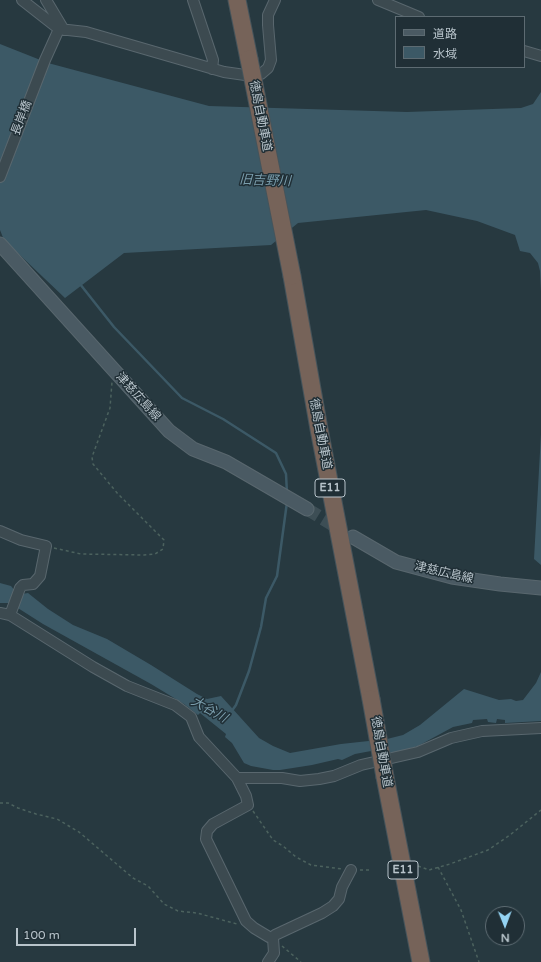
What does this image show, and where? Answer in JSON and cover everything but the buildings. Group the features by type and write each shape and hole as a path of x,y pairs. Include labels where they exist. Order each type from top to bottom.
{"highway":[{"path":"234,0 247,52"},
{"name":"徳島自動車道","path":"238,0 292,276 319,429 421,962"}],"main road":[{"name":"津慈広島線","path":"0,244 169,431 193,448 226,462 308,509"},
{"name":"津慈広島線","path":"353,537 396,562 452,577 540,588"}],"street":[{"path":"22,0 62,30 86,32 212,69 245,75 262,74 268,68 271,60 266,0"},
{"path":"46,0 62,30"},
{"path":"193,0 213,60 212,69"},
{"path":"268,16 275,0"},
{"path":"378,0 417,16"},
{"name":"長岸橋","path":"0,177 45,60 62,30"},
{"path":"525,51 541,56"},
{"path":"0,531 21,540 46,546 40,576 33,584 20,588 8,612 93,668 127,686 175,705 191,717 199,737 237,778 246,796 248,805 213,824 207,831 206,839 246,921 264,934 273,938"},
{"path":"237,778 282,778 300,781 319,779 334,776 361,765 418,752 451,738 482,731 541,728"},
{"path":"268,962 274,953 273,938 275,935 322,913 333,906 339,899 342,887 351,870"}],"path":[{"path":"46,546 81,554 155,554 163,549 164,540 118,494 93,464 92,457 110,408 113,369"},
{"path":"0,803 8,803 36,814 57,819 74,828 134,878 148,886 164,904 178,911 197,913 239,925 246,921"},
{"path":"248,805 273,840 283,846 296,858 311,865 351,870 372,870"},
{"path":"418,866 429,870 438,868 488,850 510,835 541,810"},
{"path":"438,868 461,910 479,962"},
{"path":"273,938 301,962"}],"water":[{"name":"旧吉野川","path":"0,44 48,63 209,106 407,112 521,108 533,104 541,92 541,292 538,263 530,253 520,251 515,235 477,221 426,210 298,223 271,245 124,253 65,298 4,240 0,230"},
{"path":"541,434 541,565 534,559"},
{"name":"大谷川","path":"0,583 11,586 15,591 22,594 28,593 48,609 73,625 107,639 197,694 207,699 221,696 259,738 290,753 341,744 387,739 403,735 420,725 464,689 499,700 523,700 536,683 541,672 541,721 505,723 505,720 497,719 496,723 488,722 487,719 473,720 472,723 453,727 418,746 401,751 388,753 387,750 371,751 355,754 342,760 338,759 280,770 251,766 244,763 232,743 225,737 226,734 200,713 198,715 184,704 151,684 43,624 10,603 0,603"}],"waterway":[{"path":"80,284 114,327 182,398 223,419 276,453 286,474 287,493"},
{"name":"大谷川","path":"231,712 236,705 249,671 261,627 266,598 277,576 287,502"}],"tunnel":[{"path":"307,509 343,531"}]}
